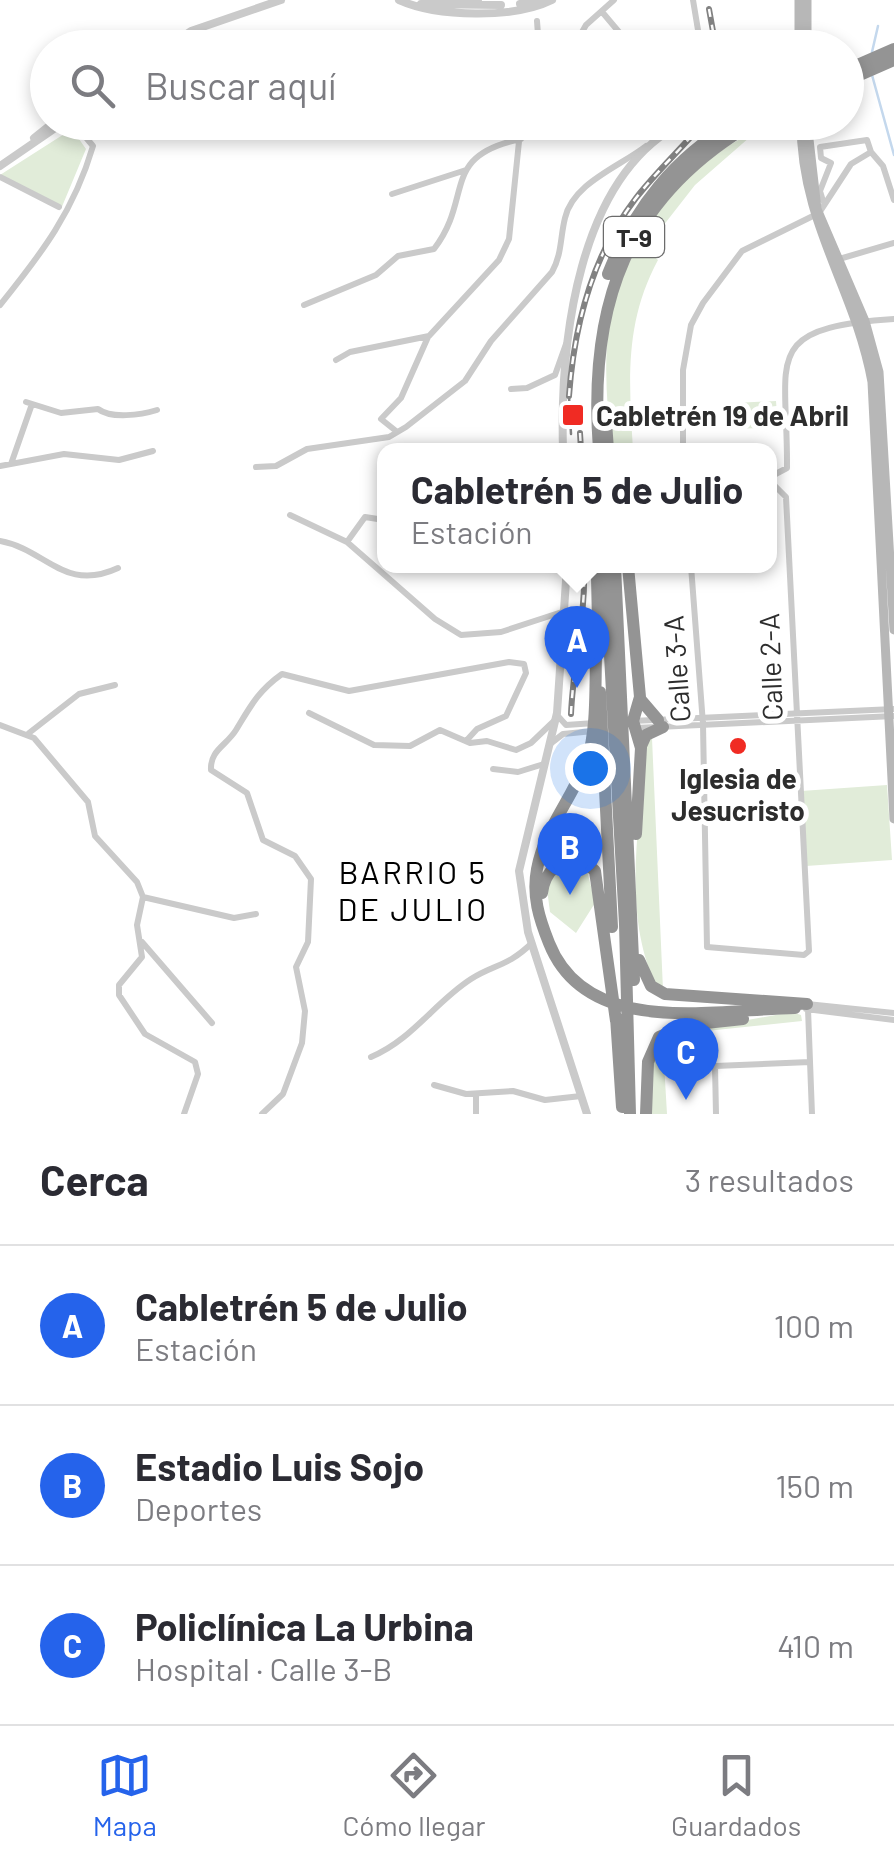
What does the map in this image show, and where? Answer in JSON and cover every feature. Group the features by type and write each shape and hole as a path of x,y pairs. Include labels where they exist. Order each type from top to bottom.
{"highway":[{"path":"864,72 888,60"},
{"name":"T-9","path":"596,443 592,362 607,275 647,199 678,163 715,140"},
{"name":"T-9","path":"596,443 610,295 632,240 671,186 719,140"},
{"path":"600,371 607,443"},
{"path":"601,573 587,760 544,842 535,882 536,907 552,950 584,987 639,1009 672,1015 803,1007"},
{"path":"601,573 626,1019 622,1114"},
{"path":"615,573 636,945 647,979 665,994 803,1007"},
{"path":"629,573 640,697 633,725 641,748"},
{"path":"598,615 630,1114"},
{"path":"630,862 641,748 646,735 661,724 647,712 640,697"},
{"path":"621,970 594,871 583,860 564,861 545,878 546,917 557,946 593,985 636,1004 673,1010 803,1007"},
{"path":"621,970 636,945"},
{"path":"646,1114 650,1052 665,1032 803,1007"}],"main road":[{"path":"799,0 799,30"},
{"path":"807,0 807,30"},
{"path":"805,140 806,186 860,321 874,403 892,713 894,819"},
{"path":"816,214 838,260 882,388 894,630"}],"street":[{"path":"189,30 266,0"},
{"path":"193,30 281,0"},
{"path":"399,0 442,14 530,8 552,0"},
{"path":"412,0 452,7 539,0"},
{"path":"427,0 478,0"},
{"path":"583,30 614,0"},
{"path":"693,0 698,30"},
{"path":"603,13 618,30"},
{"path":"537,20 538,30"},
{"path":"0,164 31,140"},
{"path":"0,164 37,140"},
{"path":"0,306 67,216 92,146 88,140"},
{"path":"304,305 376,275 398,256 434,249 450,219 466,170 486,147 516,140"},
{"path":"397,431 380,419 401,398 429,336 499,260 509,239 520,140"},
{"path":"511,389 550,379 566,344 599,219 655,140"},
{"path":"256,467 276,466 307,449 389,436 466,381 491,342 552,272 561,256 565,214 582,188 655,140"},
{"path":"822,201 820,191 832,164 821,158 820,147 868,140 871,152 883,166 894,200"},
{"path":"682,443 682,370 698,311 742,251 761,238 816,214 851,164 871,152"},
{"path":"392,194 466,170"},
{"path":"0,177 59,207"},
{"path":"838,260 894,242"},
{"path":"777,475 787,468 782,392 788,357 811,334 860,321 894,319"},
{"path":"336,360 350,352 429,336"},
{"path":"562,443 566,344"},
{"path":"10,464 29,403 61,413 99,409 104,414 131,415 157,410"},
{"path":"0,466 64,454 119,460 153,451"},
{"name":"Calle 2-A","path":"708,948 807,954 786,497 777,487"},
{"path":"290,515 347,542 377,569"},
{"path":"347,542 365,516 377,519"},
{"path":"0,541 18,545 68,574 98,576 118,568"},
{"path":"382,573 435,620 461,635 501,632 565,611"},
{"path":"567,573 556,717 519,871 522,907 532,943 587,1114"},
{"name":"Calle 3-A","path":"691,573 702,721 708,948"},
{"path":"262,1114 283,1094 302,1043 305,1010 296,967 308,942 310,879 295,856 263,840 247,793 211,770 214,753 235,731 255,695 282,674 349,691 509,662 524,664 526,673 506,716 477,729 466,741"},
{"path":"29,733 79,694 115,685"},
{"path":"309,712 374,745 410,746 440,730 466,741 524,748 556,717"},
{"path":"556,717 574,728 892,713"},
{"path":"0,726 29,733 88,802 96,836 126,867 143,896 138,925 141,962 119,985 119,995 146,1034 196,1062 198,1074 184,1114"},
{"path":"549,745 574,728"},
{"path":"492,770 518,772 544,764"},
{"path":"143,896 234,918 256,914"},
{"path":"141,941 212,1022"},
{"path":"371,1058 427,1020 472,979 498,970 532,943"},
{"path":"812,1114 803,1007 894,1017"},
{"path":"716,1114 715,1066 810,1062"},
{"path":"434,1085 476,1095 513,1091 550,1100 581,1096"},
{"path":"476,1095 476,1114"}],"green space":[{"path":"55,140 80,140 86,149 61,209 0,175"},
{"path":"747,140 695,185 645,249 658,260 634,330 630,377 633,443 611,443 607,342 616,296 627,266 660,210 704,164 730,145"},
{"path":"776,401 778,427 735,429 734,403"},
{"path":"648,737 652,738 663,990 658,989 646,960 636,898"},
{"path":"887,785 892,860 806,866 801,791"},
{"path":"573,864 587,870 595,903 576,933 550,912 547,889 556,871"},
{"path":"792,1012 801,1015 802,1021 668,1035 663,1046 667,1114 648,1114 652,1054 665,1035"}],"waterway":[{"path":"872,52 878,26"},
{"path":"872,75 894,155"}],"tram line":[{"path":"569,396 571,434"}],"railway":[{"path":"709,9 713,30"},
{"path":"569,396 581,317 608,243 636,198 687,140"},
{"path":"580,433 581,443"},
{"path":"571,714 584,573"}],"place":[{"name":"Cabletrén 19 de Abril","path":"573,415"},
{"name":"Cabletrén 5 de Julio","path":"577,688"},
{"name":"Iglesia de Jesucristo","path":"738,746"},
{"name":"Estadio Luis Sojo","path":"570,895"},
{"name":"Policlínica La Urbina","path":"686,1100"}],"district":[{"name":"BARRIO 5 DE JULIO","path":"413,890"}]}
